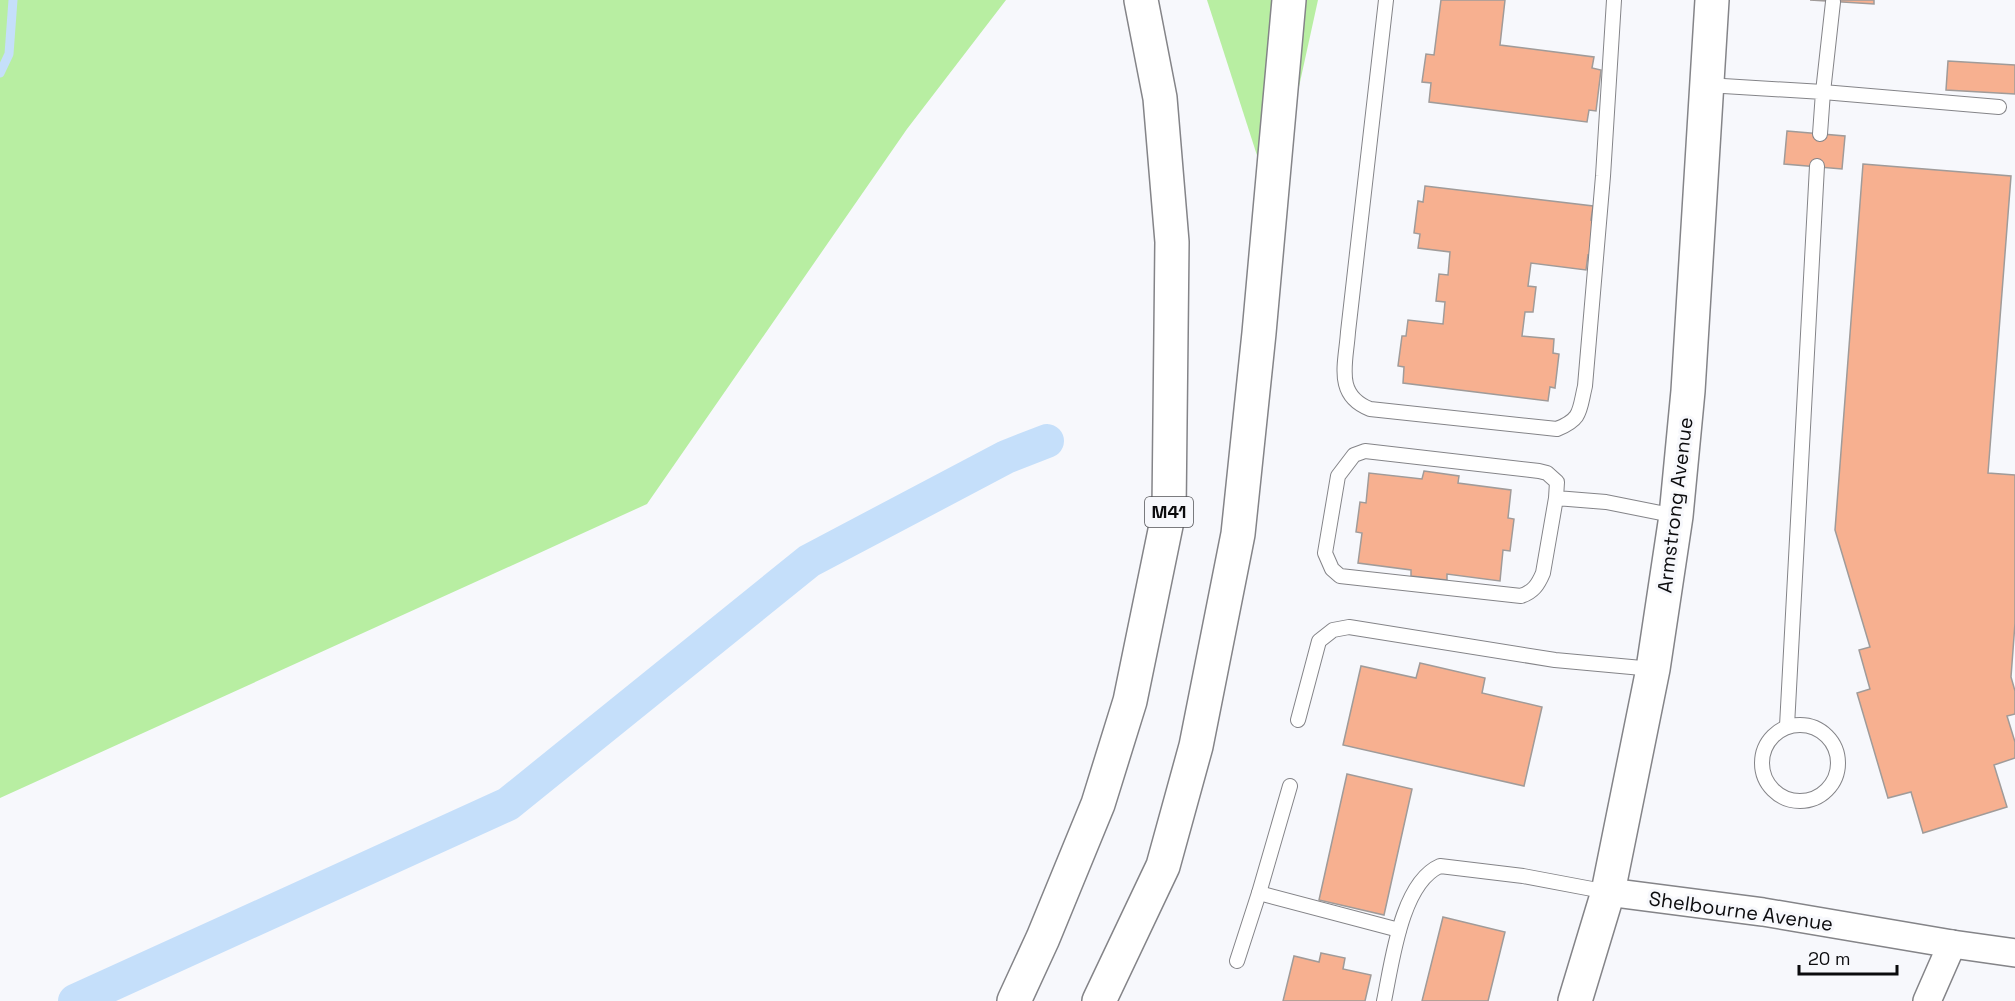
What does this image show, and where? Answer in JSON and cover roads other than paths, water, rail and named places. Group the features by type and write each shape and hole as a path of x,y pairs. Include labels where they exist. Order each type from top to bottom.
{"main road":[{"name":"M41","path":"1014,1001 1043,938 1101,794 1130,701 1169,511 1172,242 1160,98 1141,0"},
{"path":"1099,1001 1163,866 1196,746 1238,534 1289,0"},
{"name":"Armstrong Avenue","path":"1575,1001 1608,892 1653,669 1676,516 1688,391 1712,0"}],"street":[{"name":"Shelbourne Avenue","path":"1608,892 1763,912 1952,945 2015,953"},
{"path":"1927,1001 1952,945"}],"lane":[{"path":"1386,0 1348,332 1344,379 1348,393 1357,404 1370,409 1557,429 1572,423 1579,412 1585,386 1603,176 1614,0"},
{"path":"1820,134 1833,2"},
{"path":"1707,85 1999,107"},
{"path":"1787,726 1817,166"},
{"path":"1365,451 1539,471 1547,473 1557,482 1556,498 1543,573 1531,592 1521,596 1340,576 1332,569 1325,553 1338,476 1354,455 1365,451"},
{"path":"1556,498 1606,502 1676,516"},
{"path":"1298,720 1319,641 1333,630 1349,627 1555,660 1653,669"},
{"path":"1800,724 1813,727 1825,734 1833,744 1837,756 1837,770 1833,782 1813,799 1799,801 1786,798 1766,781 1762,769 1762,756 1767,743 1775,733 1787,726 1800,724"},
{"path":"1237,962 1290,786"},
{"path":"1384,1001 1399,930 1421,881 1431,870 1440,866 1523,876 1608,892"},
{"path":"1259,893 1399,930"}],"waterway":[{"path":"0,73 9,54 13,0"},
{"path":"75,1001 508,804 809,561 1006,457 1047,441"}]}
